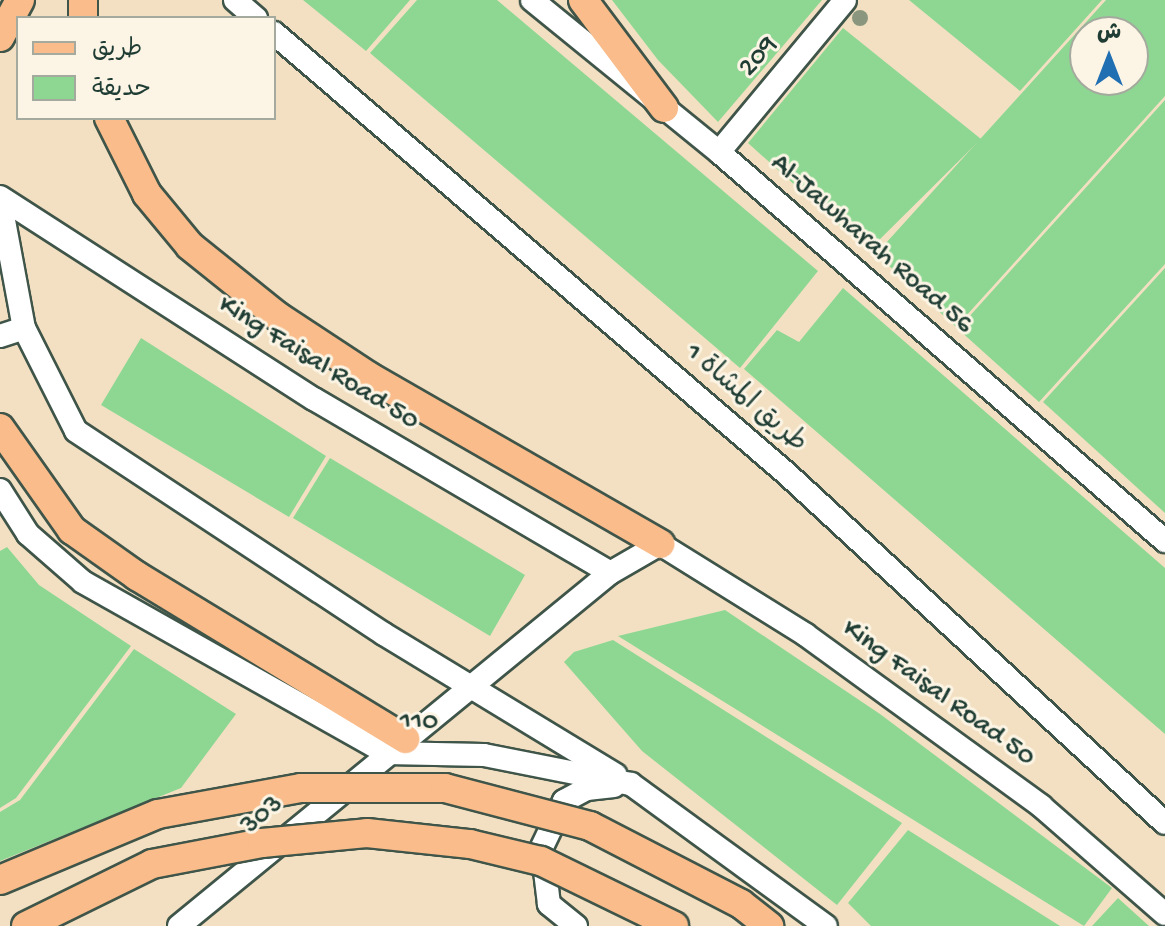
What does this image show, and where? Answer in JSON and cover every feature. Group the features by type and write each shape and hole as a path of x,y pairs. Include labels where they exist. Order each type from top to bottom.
{"main road":[{"path":"0,37 20,0"},
{"path":"583,0 664,108"},
{"path":"110,120 147,194 190,246 277,316 370,377 660,544"},
{"path":"0,428 72,530 396,746"},
{"path":"0,880 158,814 301,788 445,788 590,826 741,904 769,926"},
{"path":"26,926 152,864 262,843 367,833 470,844 541,861 674,926"}],"street":[{"path":"235,0 254,16"},
{"name":"Al-Jawharah Road 56","path":"532,0 719,152 1165,541"},
{"name":"209","path":"719,152 845,0"},
{"name":"طريق المشاة 1","path":"276,35 787,474 1165,823"},
{"path":"0,198 24,328 76,431 474,688 631,784"},
{"name":"King Faisal Road 50","path":"0,198 314,399 610,573"},
{"path":"0,336 24,328"},
{"name":"110","path":"0,490 28,534 83,582 396,746 484,755 631,784 826,926"},
{"name":"King Faisal Road 50","path":"660,544 806,635 1041,806 1165,914"},
{"name":"303","path":"179,926 396,746 474,688 610,573 660,544"},
{"path":"576,926 549,904 542,847 564,801 587,789 631,784"}],"green space":[{"path":"303,0 410,0 366,51"},
{"path":"417,0 497,0 818,271 740,368 370,53"},
{"path":"612,0 822,0 718,122 658,60"},
{"path":"909,0 1102,0 1088,16 1069,16 1069,37 1020,91"},
{"path":"1106,0 1165,0 1165,96 956,327 876,254 1069,41 1069,96 1149,96 1149,16 1092,16"},
{"path":"843,28 981,139 868,251 748,143"},
{"path":"1165,100 1165,264 1039,402 958,329"},
{"path":"1165,268 1165,513 1043,402"},
{"path":"843,288 1165,568 1165,734 744,369 777,330 799,342"},
{"path":"141,338 326,456 289,517 101,405"},
{"path":"330,458 525,575 490,636 293,518"},
{"path":"7,547 39,585 131,646 16,798 0,808 0,551"},
{"path":"725,610 880,714 1112,888 1084,926 618,636"},
{"path":"613,640 902,823 837,905 642,751 564,662 574,652"},
{"path":"134,649 236,714 181,788 0,861 0,812 20,800"},
{"path":"908,830 1060,926 871,926 848,903"},
{"path":"1118,898 1149,926 1092,926"}]}
